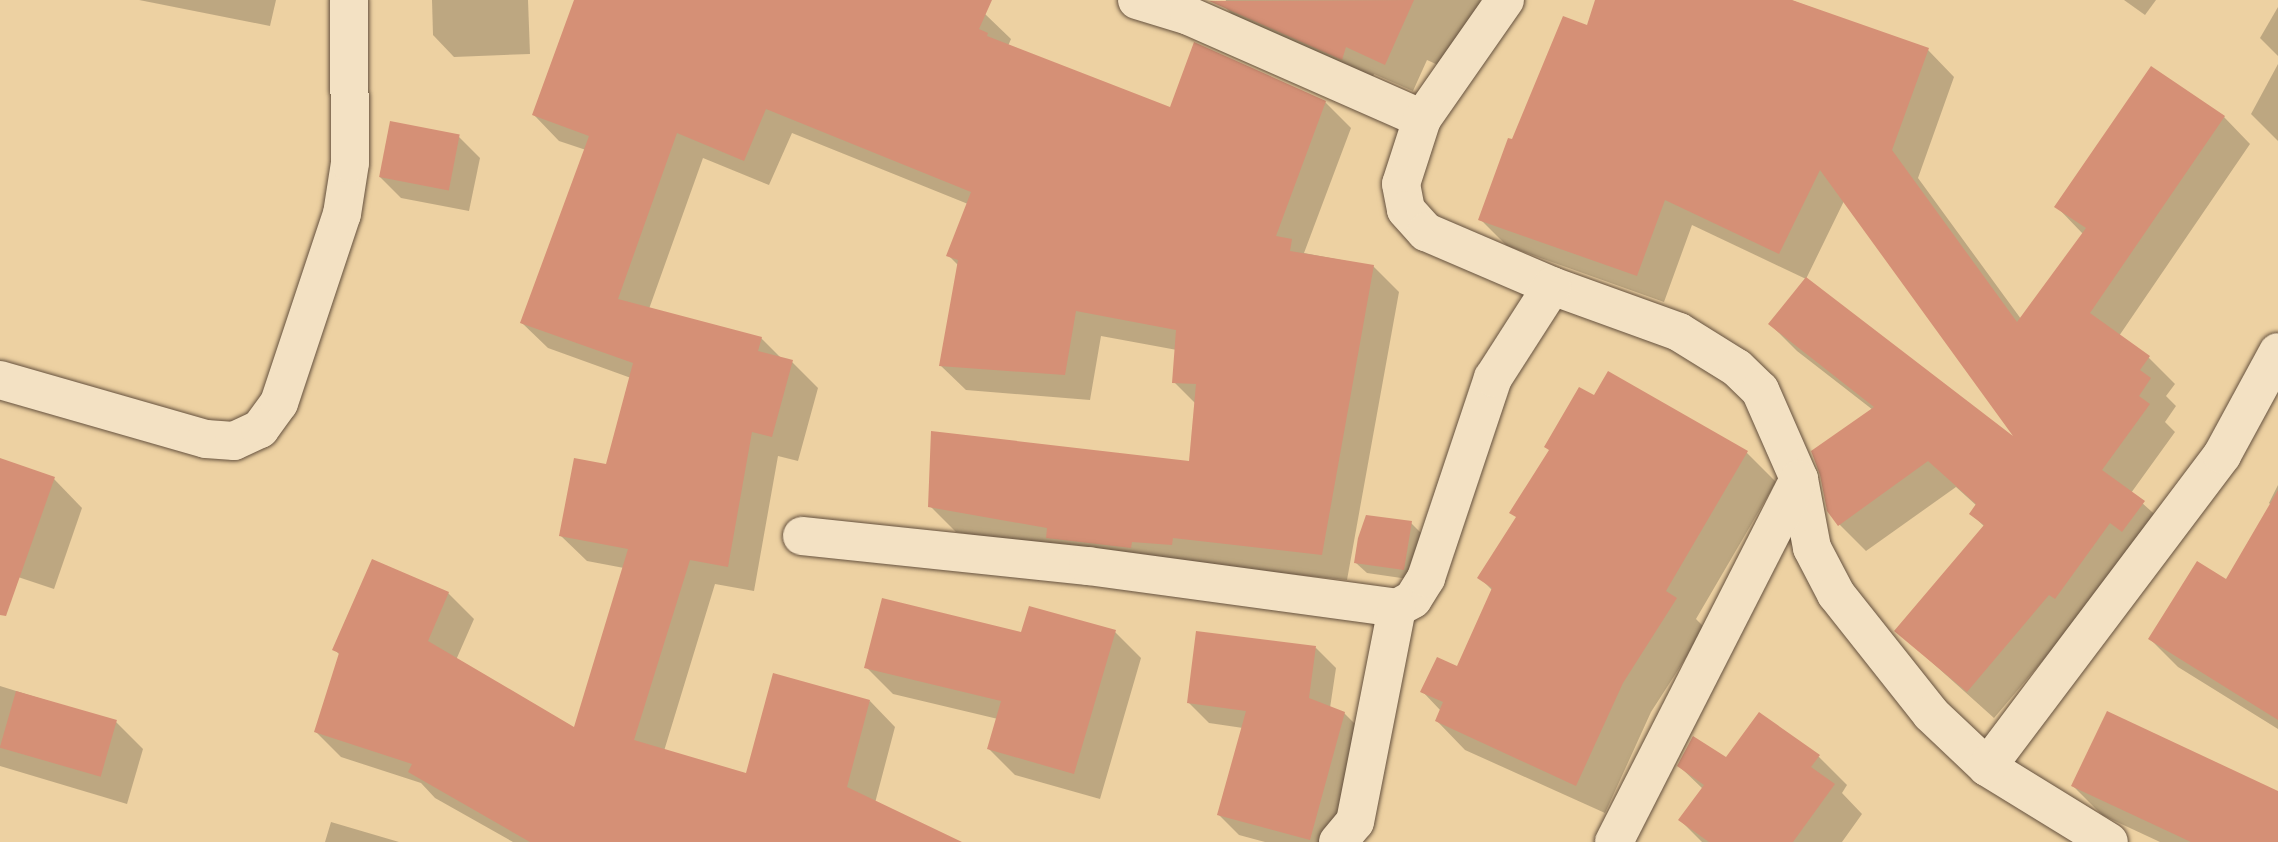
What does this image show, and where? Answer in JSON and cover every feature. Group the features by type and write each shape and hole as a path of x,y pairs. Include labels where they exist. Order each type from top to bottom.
{"street":[{"path":"0,380 206,439 233,441 260,429 279,403 342,214 349,163 349,0"},
{"path":"1505,0 1422,119 1401,184 1406,209 1426,232 1552,286 1679,332 1737,368 1760,390 1798,479 1812,548 1836,594 1931,714 1987,767 2109,842"},
{"path":"1152,2 1422,119"},
{"path":"802,536 1088,566 1397,608 1413,599 1426,578 1493,377 1552,286"},
{"path":"1987,767 2222,455 2278,352"},
{"path":"1614,842 1798,479"},
{"path":"1338,842 1355,822 1397,608"}],"building":[{"path":"574,0 992,0 979,29 988,33 987,36 1170,107 1194,42 1326,101 1276,236 1292,239 1290,251 1374,265 1322,555 1173,538 1172,545 1132,542 1131,548 1046,538 1047,528 928,507 931,431 1189,461 1196,384 1172,383 1176,330 1076,311 1065,375 939,366 958,260 946,256 971,192 766,109 744,161 677,133 618,299 762,337 758,351 793,360 772,437 752,432 728,567 690,560 634,740 746,773 773,673 870,700 847,787 962,842 530,842 408,772 412,764 314,732 339,653 332,650 372,559 449,592 428,641 574,727 628,549 559,536 574,458 606,464 633,363 520,323 589,136 532,115"},
{"path":"1414,0 1385,65 1346,47 1342,60 1209,1"},
{"path":"1595,0 1792,0 1929,48 1892,150 2017,322 2086,228 2054,207 2151,66 2225,116 2090,313 2150,356 2140,370 2151,378 2139,396 2150,404 2102,470 2145,501 2122,532 2110,523 2055,599 2049,595 1967,692 1894,631 1984,525 1969,514 1976,504 1928,461 1838,526 1827,511 1820,475 1811,451 1874,407 1768,324 1806,277 2013,436 1820,170 1779,254 1665,200 1637,276 1478,220 1508,138 1512,139 1563,16 1587,25"},
{"path":"390,121 460,135 449,191 379,177"},
{"path":"1608,371 1748,451 1666,591 1677,598 1623,683 1576,786 1435,721 1443,702 1420,692 1437,657 1457,666 1492,588 1477,578 1516,517 1509,513 1549,450 1544,447 1579,387 1594,395"},
{"path":"0,458 55,477 6,616 0,615"},
{"path":"2278,490 2278,720 2148,639 2197,561 2226,579"},
{"path":"1366,515 1412,521 1404,570 1354,563 1358,538"},
{"path":"882,598 1021,632 1029,606 1116,630 1074,774 987,749 1001,701 864,668"},
{"path":"1196,631 1316,646 1309,698 1345,712 1310,840 1217,815 1246,711 1187,703"},
{"path":"16,691 117,720 101,777 0,748"},
{"path":"2107,711 2278,791 2278,842 2191,842 2071,786"},
{"path":"1759,712 1820,755 1811,767 1835,784 1793,842 1709,842 1678,820 1704,785 1677,766 1693,736 1726,757"}]}
